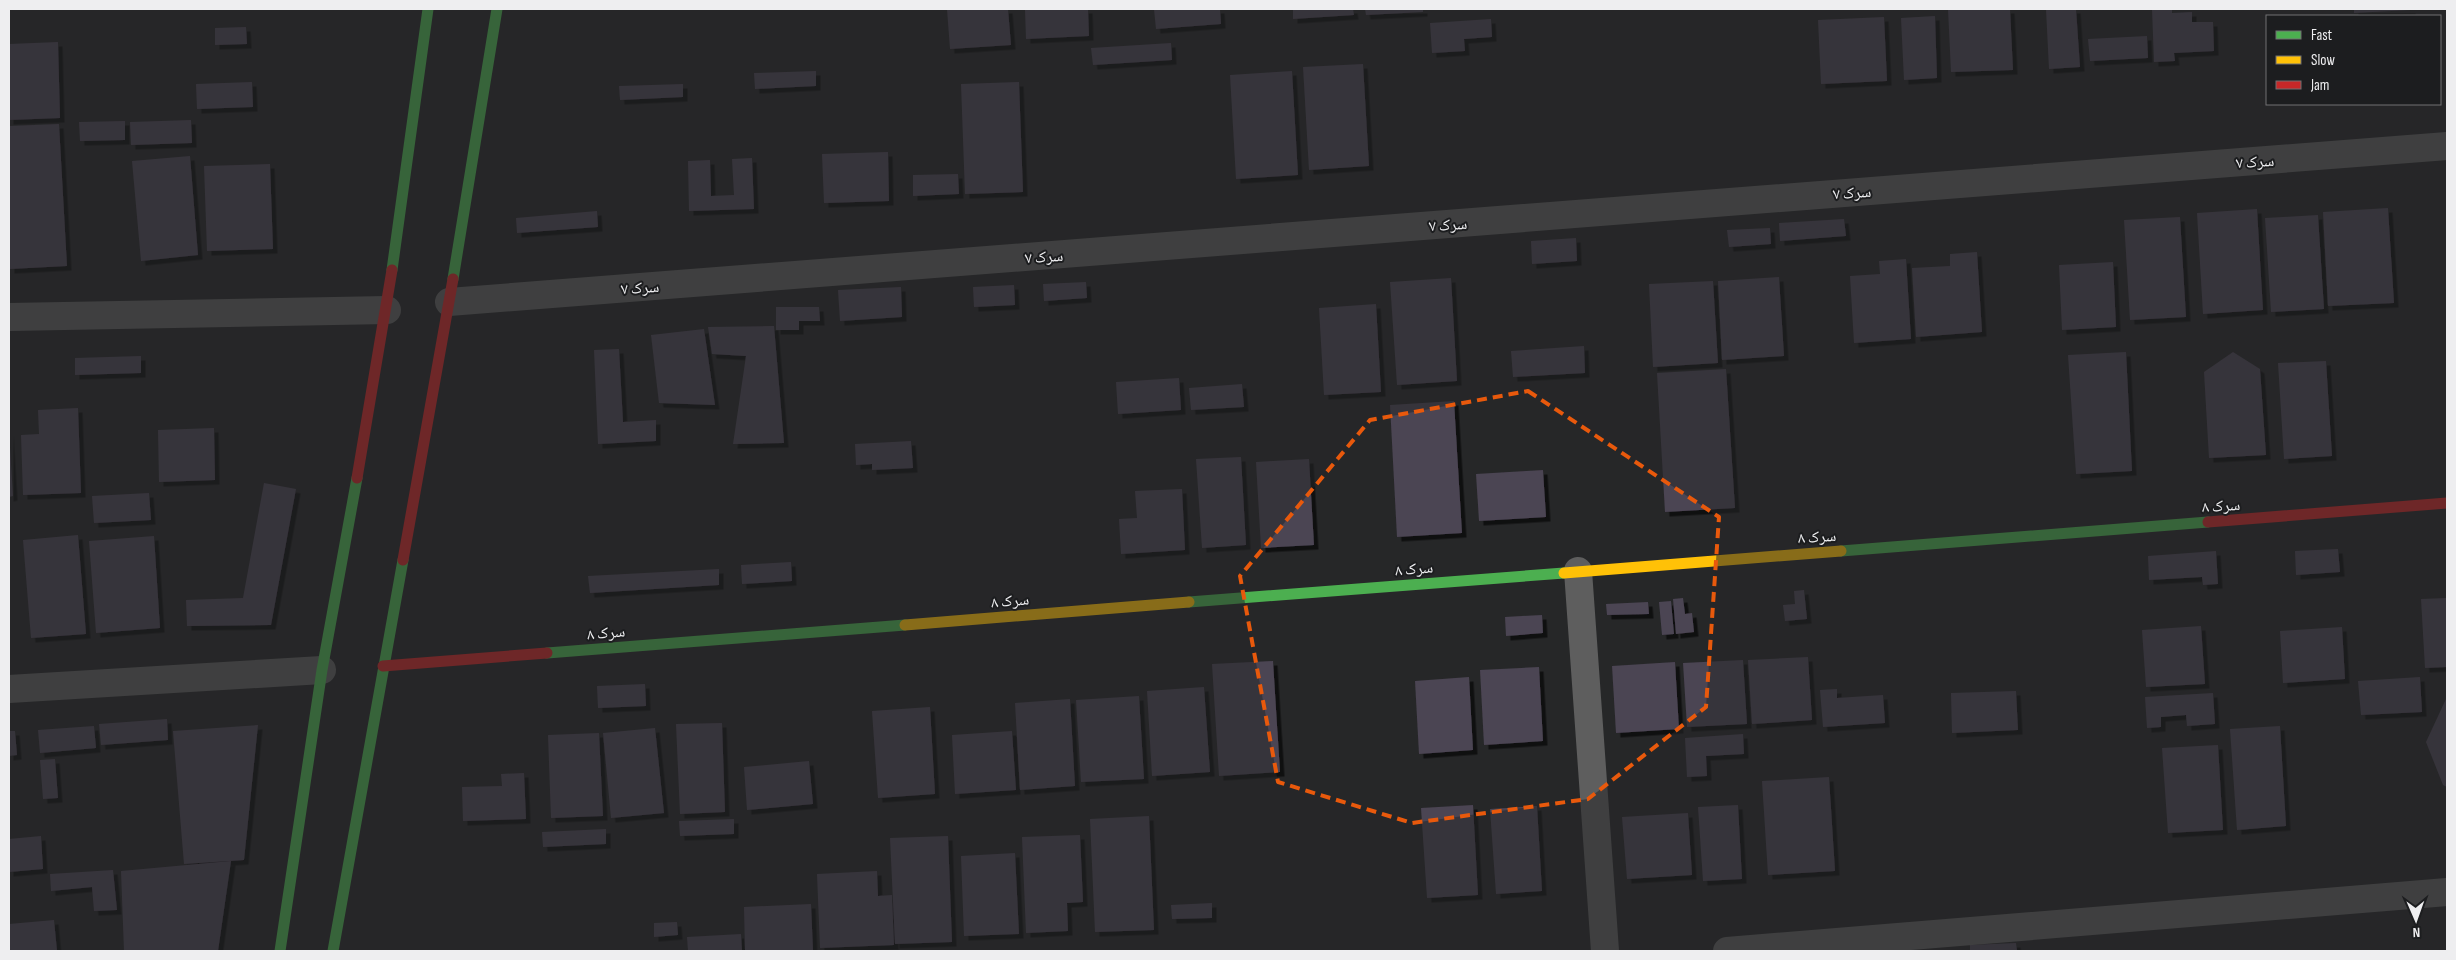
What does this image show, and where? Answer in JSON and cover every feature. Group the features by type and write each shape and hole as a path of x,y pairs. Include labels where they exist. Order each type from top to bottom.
{"street":[{"path":"280,951 322,670 387,310 428,9"},
{"path":"333,951 382,666 449,302 497,9"},
{"name":"سرک ۷","path":"449,302 2447,146"},
{"path":"9,317 387,310"},
{"name":"سرک ۸","path":"382,666 2447,503"},
{"path":"1578,571 1604,951"},
{"path":"9,689 322,670"},
{"path":"1727,951 2447,892"}],"highlighted area":[{"path":"1528,391 1719,517 1706,707 1588,799 1412,823 1278,782 1240,576 1370,420"}],"building":[{"path":"947,9 1008,9 1011,45 950,49"},
{"path":"1025,9 1088,9 1089,36 1026,39"},
{"path":"1154,9 1220,9 1221,24 1156,29"},
{"path":"1293,9 1353,9 1354,15 1293,19"},
{"path":"1365,9 1423,9 1423,12 1366,15"},
{"path":"1948,9 2010,9 2013,70 1951,72"},
{"path":"2046,9 2076,9 2080,67 2049,69"},
{"path":"2152,9 2172,9 2172,13 2192,12 2192,22 2213,22 2214,51 2174,53 2175,61 2154,62"},
{"path":"2354,9 2411,9 2411,10 2354,13"},
{"path":"1935,16 1937,78 1904,80 1901,18"},
{"path":"1884,17 1887,81 1821,84 1818,20"},
{"path":"1491,19 1492,37 1464,39 1465,51 1432,53 1430,23"},
{"path":"246,27 247,44 215,45 215,28"},
{"path":"2147,36 2148,58 2090,61 2088,39"},
{"path":"58,42 60,118 9,120 9,44"},
{"path":"1171,43 1172,60 1093,65 1091,48"},
{"path":"1363,64 1369,166 1309,170 1303,67"},
{"path":"816,71 816,86 755,89 754,73"},
{"path":"1292,71 1298,175 1236,179 1230,75"},
{"path":"252,82 253,107 197,109 196,84"},
{"path":"1019,82 1023,192 965,194 961,84"},
{"path":"683,84 683,97 620,100 619,86"},
{"path":"191,120 192,143 131,145 130,122"},
{"path":"125,121 125,140 80,141 79,122"},
{"path":"59,124 67,266 10,269 9,126"},
{"path":"888,152 889,201 824,203 822,154"},
{"path":"190,156 198,255 141,261 132,161"},
{"path":"752,158 754,209 689,211 688,161 710,160 711,196 734,195 732,159"},
{"path":"270,164 273,249 207,251 204,166"},
{"path":"958,174 959,194 913,196 913,175"},
{"path":"2388,208 2394,303 2328,306 2323,212"},
{"path":"2257,209 2263,310 2203,314 2197,213"},
{"path":"597,211 598,227 517,233 516,218"},
{"path":"2318,215 2324,309 2271,312 2265,218"},
{"path":"2180,217 2186,317 2130,320 2124,220"},
{"path":"1844,219 1846,236 1780,241 1779,223"},
{"path":"1770,228 1771,244 1729,247 1727,230"},
{"path":"1576,238 1577,261 1532,264 1531,241"},
{"path":"1977,252 1982,332 1916,337 1912,268 1950,266 1950,254"},
{"path":"1906,259 1911,339 1854,343 1850,276 1880,274 1879,261"},
{"path":"2113,262 2116,327 2062,330 2059,265"},
{"path":"1779,277 1784,356 1722,360 1718,281"},
{"path":"1451,278 1457,381 1397,385 1390,282"},
{"path":"1713,281 1718,363 1653,367 1649,284"},
{"path":"1086,282 1087,298 1044,301 1043,284"},
{"path":"1014,285 1015,305 974,307 973,287"},
{"path":"901,287 902,317 840,321 838,290"},
{"path":"1376,304 1381,392 1324,395 1319,308"},
{"path":"776,307 819,307 820,321 799,321 799,330 776,330"},
{"path":"774,326 784,443 733,444 746,356 712,354 708,327"},
{"path":"704,329 715,405 659,403 651,335"},
{"path":"1584,346 1585,373 1513,377 1511,351"},
{"path":"619,349 623,422 656,420 656,441 598,444 594,350"},
{"path":"2126,352 2132,471 2076,474 2068,355"},
{"path":"2233,352 2260,369 2266,455 2209,458 2204,372"},
{"path":"141,356 141,373 75,375 75,358"},
{"path":"2326,361 2332,456 2284,459 2278,363"},
{"path":"1726,369 1735,508 1665,512 1657,373"},
{"path":"1179,378 1181,410 1118,414 1116,382"},
{"path":"1242,384 1244,407 1191,410 1189,388"},
{"path":"1454,401 1462,533 1397,537 1390,405"},
{"path":"78,408 81,493 23,495 21,435 39,434 38,410"},
{"path":"214,428 215,480 159,482 158,430"},
{"path":"9,431 13,496 9,497"},
{"path":"911,441 913,468 872,470 872,464 856,465 855,444"},
{"path":"1241,457 1246,545 1202,548 1196,459"},
{"path":"1309,459 1314,545 1261,548 1256,462"},
{"path":"1543,470 1546,517 1479,521 1476,474"},
{"path":"264,483 296,489 271,625 187,626 186,600 243,598"},
{"path":"1182,489 1185,550 1121,554 1119,519 1137,518 1135,491"},
{"path":"149,493 151,520 94,523 92,496"},
{"path":"78,535 86,634 31,638 23,540"},
{"path":"154,536 160,628 96,633 89,541"},
{"path":"2338,549 2340,572 2296,575 2295,551"},
{"path":"2216,551 2218,584 2203,585 2202,577 2149,580 2148,556"},
{"path":"791,562 792,581 742,584 741,565"},
{"path":"719,569 719,585 590,593 588,576"},
{"path":"1804,590 1807,619 1785,621 1783,605 1795,604 1794,591"},
{"path":"1683,598 1685,614 1692,613 1694,632 1676,634 1673,599"},
{"path":"2447,598 2447,667 2425,668 2421,599"},
{"path":"1671,601 1674,634 1662,635 1659,602"},
{"path":"1648,602 1649,614 1607,615 1606,604"},
{"path":"1542,615 1543,633 1506,636 1505,617"},
{"path":"2201,626 2205,684 2146,687 2142,630"},
{"path":"2342,627 2345,679 2283,683 2280,631"},
{"path":"1808,657 1812,720 1752,724 1748,660"},
{"path":"1743,660 1747,724 1687,727 1683,663"},
{"path":"1273,661 1280,772 1219,776 1212,664"},
{"path":"1675,662 1679,729 1616,733 1612,666"},
{"path":"1539,667 1543,741 1484,745 1480,670"},
{"path":"1469,677 1473,750 1419,754 1415,681"},
{"path":"2420,677 2422,712 2361,715 2358,681"},
{"path":"645,684 646,706 598,708 597,686"},
{"path":"1204,687 1210,772 1152,776 1147,691"},
{"path":"1837,689 1837,698 1883,695 1885,723 1823,727 1820,690"},
{"path":"2016,691 2018,730 1952,733 1951,693"},
{"path":"2213,693 2215,724 2187,726 2186,715 2161,717 2161,727 2147,728 2145,697"},
{"path":"1139,696 1144,779 1081,782 1076,700"},
{"path":"1070,699 1075,786 1020,790 1015,703"},
{"path":"2446,699 2447,787 2443,785 2426,742"},
{"path":"930,707 935,794 878,798 872,711"},
{"path":"167,719 168,740 101,745 99,724"},
{"path":"722,723 725,812 680,814 676,724"},
{"path":"258,725 244,860 184,864 173,731"},
{"path":"94,726 96,748 40,753 38,730"},
{"path":"2280,726 2286,826 2237,830 2230,729"},
{"path":"655,728 664,813 611,818 603,733"},
{"path":"9,731 15,731 17,755 9,756"},
{"path":"1012,731 1016,790 955,794 952,735"},
{"path":"599,733 603,816 551,818 548,735"},
{"path":"1743,734 1744,754 1706,756 1707,776 1687,777 1685,738"},
{"path":"2218,745 2223,830 2168,833 2162,748"},
{"path":"55,759 58,798 43,799 40,760"},
{"path":"809,761 813,804 747,810 744,767"},
{"path":"524,773 526,819 463,821 462,787 502,786 501,774"},
{"path":"1829,777 1835,871 1768,875 1762,781"},
{"path":"1473,805 1478,895 1427,898 1421,808"},
{"path":"1738,805 1742,879 1703,881 1698,807"},
{"path":"1537,806 1542,891 1496,894 1490,809"},
{"path":"1688,813 1692,875 1627,879 1622,817"},
{"path":"1149,816 1154,930 1095,932 1090,819"},
{"path":"734,819 734,834 680,836 679,821"},
{"path":"606,829 606,844 543,847 542,832"},
{"path":"1080,835 1083,902 1067,903 1068,931 1026,933 1022,837"},
{"path":"41,836 43,869 9,872 9,839"},
{"path":"948,836 952,942 895,944 890,838"},
{"path":"1015,853 1019,934 964,936 961,856"},
{"path":"231,861 218,951 124,951 121,871"},
{"path":"113,870 117,910 94,911 92,887 51,891 50,874"},
{"path":"877,871 878,896 892,895 894,945 820,948 817,874"},
{"path":"1212,903 1212,918 1172,919 1171,905"},
{"path":"811,904 813,951 745,951 744,907"},
{"path":"54,920 57,951 9,951 9,924"},
{"path":"677,922 678,935 654,937 654,923"},
{"path":"741,934 742,951 688,951 687,937"},
{"path":"2016,943 2017,951 1970,951 1970,945"}],"traffic: fast":[{"path":"392,270 428,9"},
{"path":"453,279 497,9"},
{"path":"280,951 322,670 357,478"},
{"path":"1841,551 2208,522"},
{"path":"333,951 403,560"},
{"path":"1189,602 1564,573"},
{"path":"547,653 905,625"}],"traffic: slow":[{"path":"1564,573 1841,551"},
{"path":"905,625 1189,602"}],"traffic: jam":[{"path":"357,478 392,270"},
{"path":"403,560 453,279"},
{"path":"2208,522 2447,503"},
{"path":"383,666 547,653"}]}
